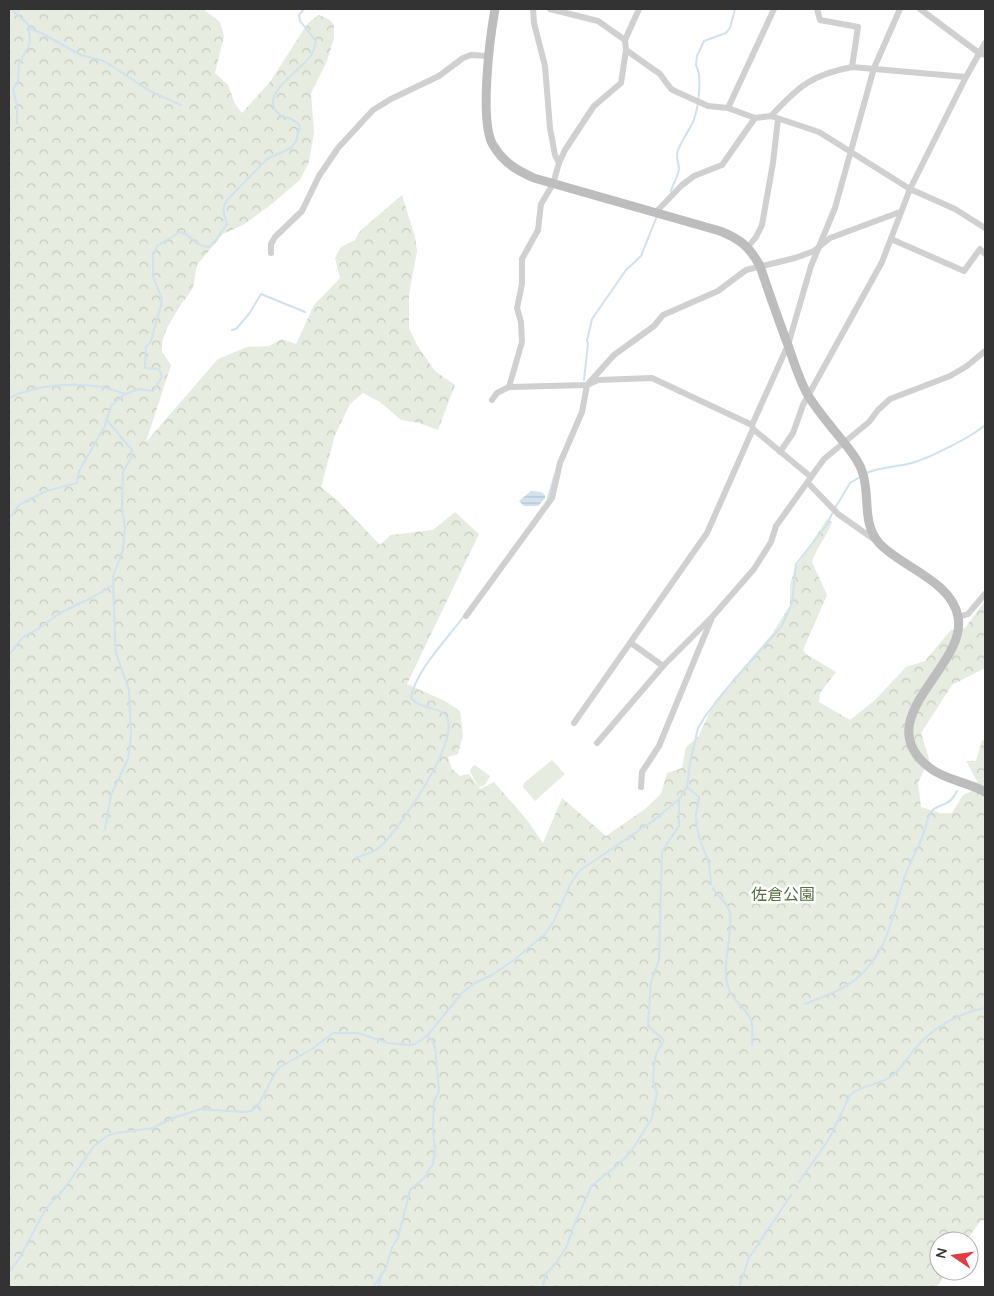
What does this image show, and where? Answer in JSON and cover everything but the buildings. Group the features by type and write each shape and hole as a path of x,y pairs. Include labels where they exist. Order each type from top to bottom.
{"street":[{"path":"496,9 488,56 487,120 492,143 503,160 516,170 553,184 720,231 736,237 748,247 760,266 799,376 808,395 856,458 863,475 868,520 873,534 879,543"},
{"path":"533,9 534,23 545,66 550,128 555,155 559,164"},
{"path":"550,9 598,21 625,40"},
{"path":"509,387 522,342 521,322 517,308 522,284 522,259 538,230 541,204 553,184 559,164 594,106 621,83 626,50 625,40 639,9"},
{"path":"728,108 774,9"},
{"path":"817,9 820,20 858,27 852,67"},
{"path":"574,723 707,533 788,345 811,266 835,208 850,160 850,151 874,68 900,9"},
{"path":"920,9 982,54"},
{"path":"780,452 793,433 808,395 882,262 910,189 966,77 982,54 985,43"},
{"path":"626,50 660,74 671,89 701,104 728,108 755,118 771,116 778,120 819,132 910,189 955,209 985,228"},
{"path":"271,253 271,244 275,237 302,211 319,176 338,148 372,110 439,76 463,58 471,55 488,56"},
{"path":"771,116 790,95 806,82 825,73 852,67 966,77"},
{"path":"656,212 682,185 694,176 722,165 755,118"},
{"path":"748,247 762,225 773,163 778,120"},
{"path":"466,616 552,498 560,463 582,412 587,385 614,355 654,326 663,315 718,291 746,270 795,258 814,251 830,238 900,212"},
{"path":"891,239 964,271 980,249 985,254"},
{"path":"597,743 663,666 713,616 754,569 772,542 776,526 824,459 869,422 890,399 950,376 967,366 985,351"},
{"path":"492,400 497,393 509,387 587,385 598,380 652,378 752,427 810,480 834,509 935,583 950,600 958,617 955,640 950,652 914,709 910,722 910,734 914,750 931,769 985,792"},
{"path":"958,617 968,614 985,594"},
{"path":"641,787 642,772 659,746 713,616"},
{"path":"631,643 663,666"}],"green space":[{"name":"佐倉公園","path":"9,9 203,9 220,22 224,36 215,73 228,85 235,104 242,113 270,82 308,23 319,15 330,20 334,25 334,38 327,61 311,93 314,132 309,162 300,180 243,225 223,234 197,265 193,288 167,328 162,342 162,352 171,365 146,442 218,359 247,347 269,346 282,339 296,344 314,305 340,278 335,258 341,247 355,240 360,231 402,195 415,237 417,251 409,295 409,328 417,345 435,371 455,385 438,430 419,423 401,420 380,402 363,393 350,404 335,435 321,487 337,500 380,545 391,535 433,530 455,512 479,534 407,684 445,701 460,711 463,735 458,754 448,757 452,769 460,776 469,774 480,789 494,782 527,820 543,843 562,798 606,836 645,809 661,794 667,773 682,768 686,747 699,736 714,702 772,634 790,605 790,586 794,570 827,519 832,522 812,562 827,595 803,650 806,654 836,672 820,693 819,702 850,720 875,700 906,667 925,661 951,630 965,628 985,601 985,668 952,685 921,733 929,759 918,783 921,807 940,813 952,813 963,795 974,790 977,781 966,761 976,761 982,741 985,739 985,1219 980,1222 973,1231 929,1231 929,1281 941,1281 937,1287 9,1287"},
{"path":"552,760 565,774 535,801 523,787 524,783"},
{"path":"475,765 490,776 485,785 479,787 470,772 471,768"}],"water":[{"path":"531,491 541,492 545,495 545,498 538,506 524,506 519,501"}],"waterway":[{"path":"11,9 28,24 30,38 29,46 19,63 18,82 13,89 17,105 17,123"},
{"path":"9,519 19,505 46,491 77,483 79,471 105,426 111,406 125,394 139,389 153,391 162,377 159,369 145,368 146,347 151,341 162,301 153,276 153,256 157,246 180,232 188,235 199,244 209,247 227,224 224,214 227,200 267,159 291,148 296,141 300,126 278,113 273,103 274,96 284,82 305,63 313,52 316,41 300,21 299,15 304,9"},
{"path":"671,191 679,169 677,153 697,110 699,94 697,56 704,41 726,33 730,28 735,9"},
{"path":"29,28 81,55 104,61 150,91 181,105"},
{"path":"584,380 587,341 592,319 626,270 641,256 657,216"},
{"path":"232,330 236,329 249,314 261,294 305,312"},
{"path":"9,398 42,387 66,385 101,387 123,393"},
{"path":"105,829 111,795 128,759 131,735 129,690 116,653 113,576 123,550 125,528 122,507 123,472 132,456 132,450 106,419"},
{"path":"866,473 906,464 939,452 961,441 985,425"},
{"path":"548,498 555,474"},
{"path":"835,508 850,483 860,477"},
{"path":"9,1272 19,1259 45,1210 64,1189 94,1146 107,1136 154,1128 176,1117 201,1109 252,1111 260,1102 280,1067 312,1049 333,1033 358,1033 388,1043 415,1044 427,1036 462,993 514,960 545,934 554,921 570,885 579,871 653,821 679,799 687,787 698,728 733,681 781,627 792,604 796,564 826,526 833,512"},
{"path":"9,655 22,638 60,613 113,585"},
{"path":"355,858 377,849 389,837 426,785 436,765 444,746 448,729 447,717 441,712 420,705 411,698 425,666 464,616"},
{"path":"687,787 699,797 696,815 697,828 709,863 711,884"},
{"path":"805,1004 844,987 856,979 875,958 887,935 905,877 931,812 951,800 957,791"},
{"path":"543,1287 545,1275 556,1263 567,1246 591,1187 619,1164 632,1150 652,1118 657,1093 653,1081 654,1067 656,1054 664,1040 648,1026 651,982 659,960 662,851 679,826 679,799"},
{"path":"713,888 730,913 730,932 726,962 727,981 731,994 748,1014 751,1021 752,1045"},
{"path":"799,1182 829,1139 850,1095 859,1089 892,1076 921,1042 937,1028 955,1018 985,1008"},
{"path":"373,1287 386,1268 392,1247 398,1238 410,1190 424,1178 433,1164 435,1150 433,1128 434,1101 439,1091 435,1047 432,1040 427,1036"},
{"path":"739,1287 749,1258 791,1195"},
{"path":"378,1287 381,1277"}]}
